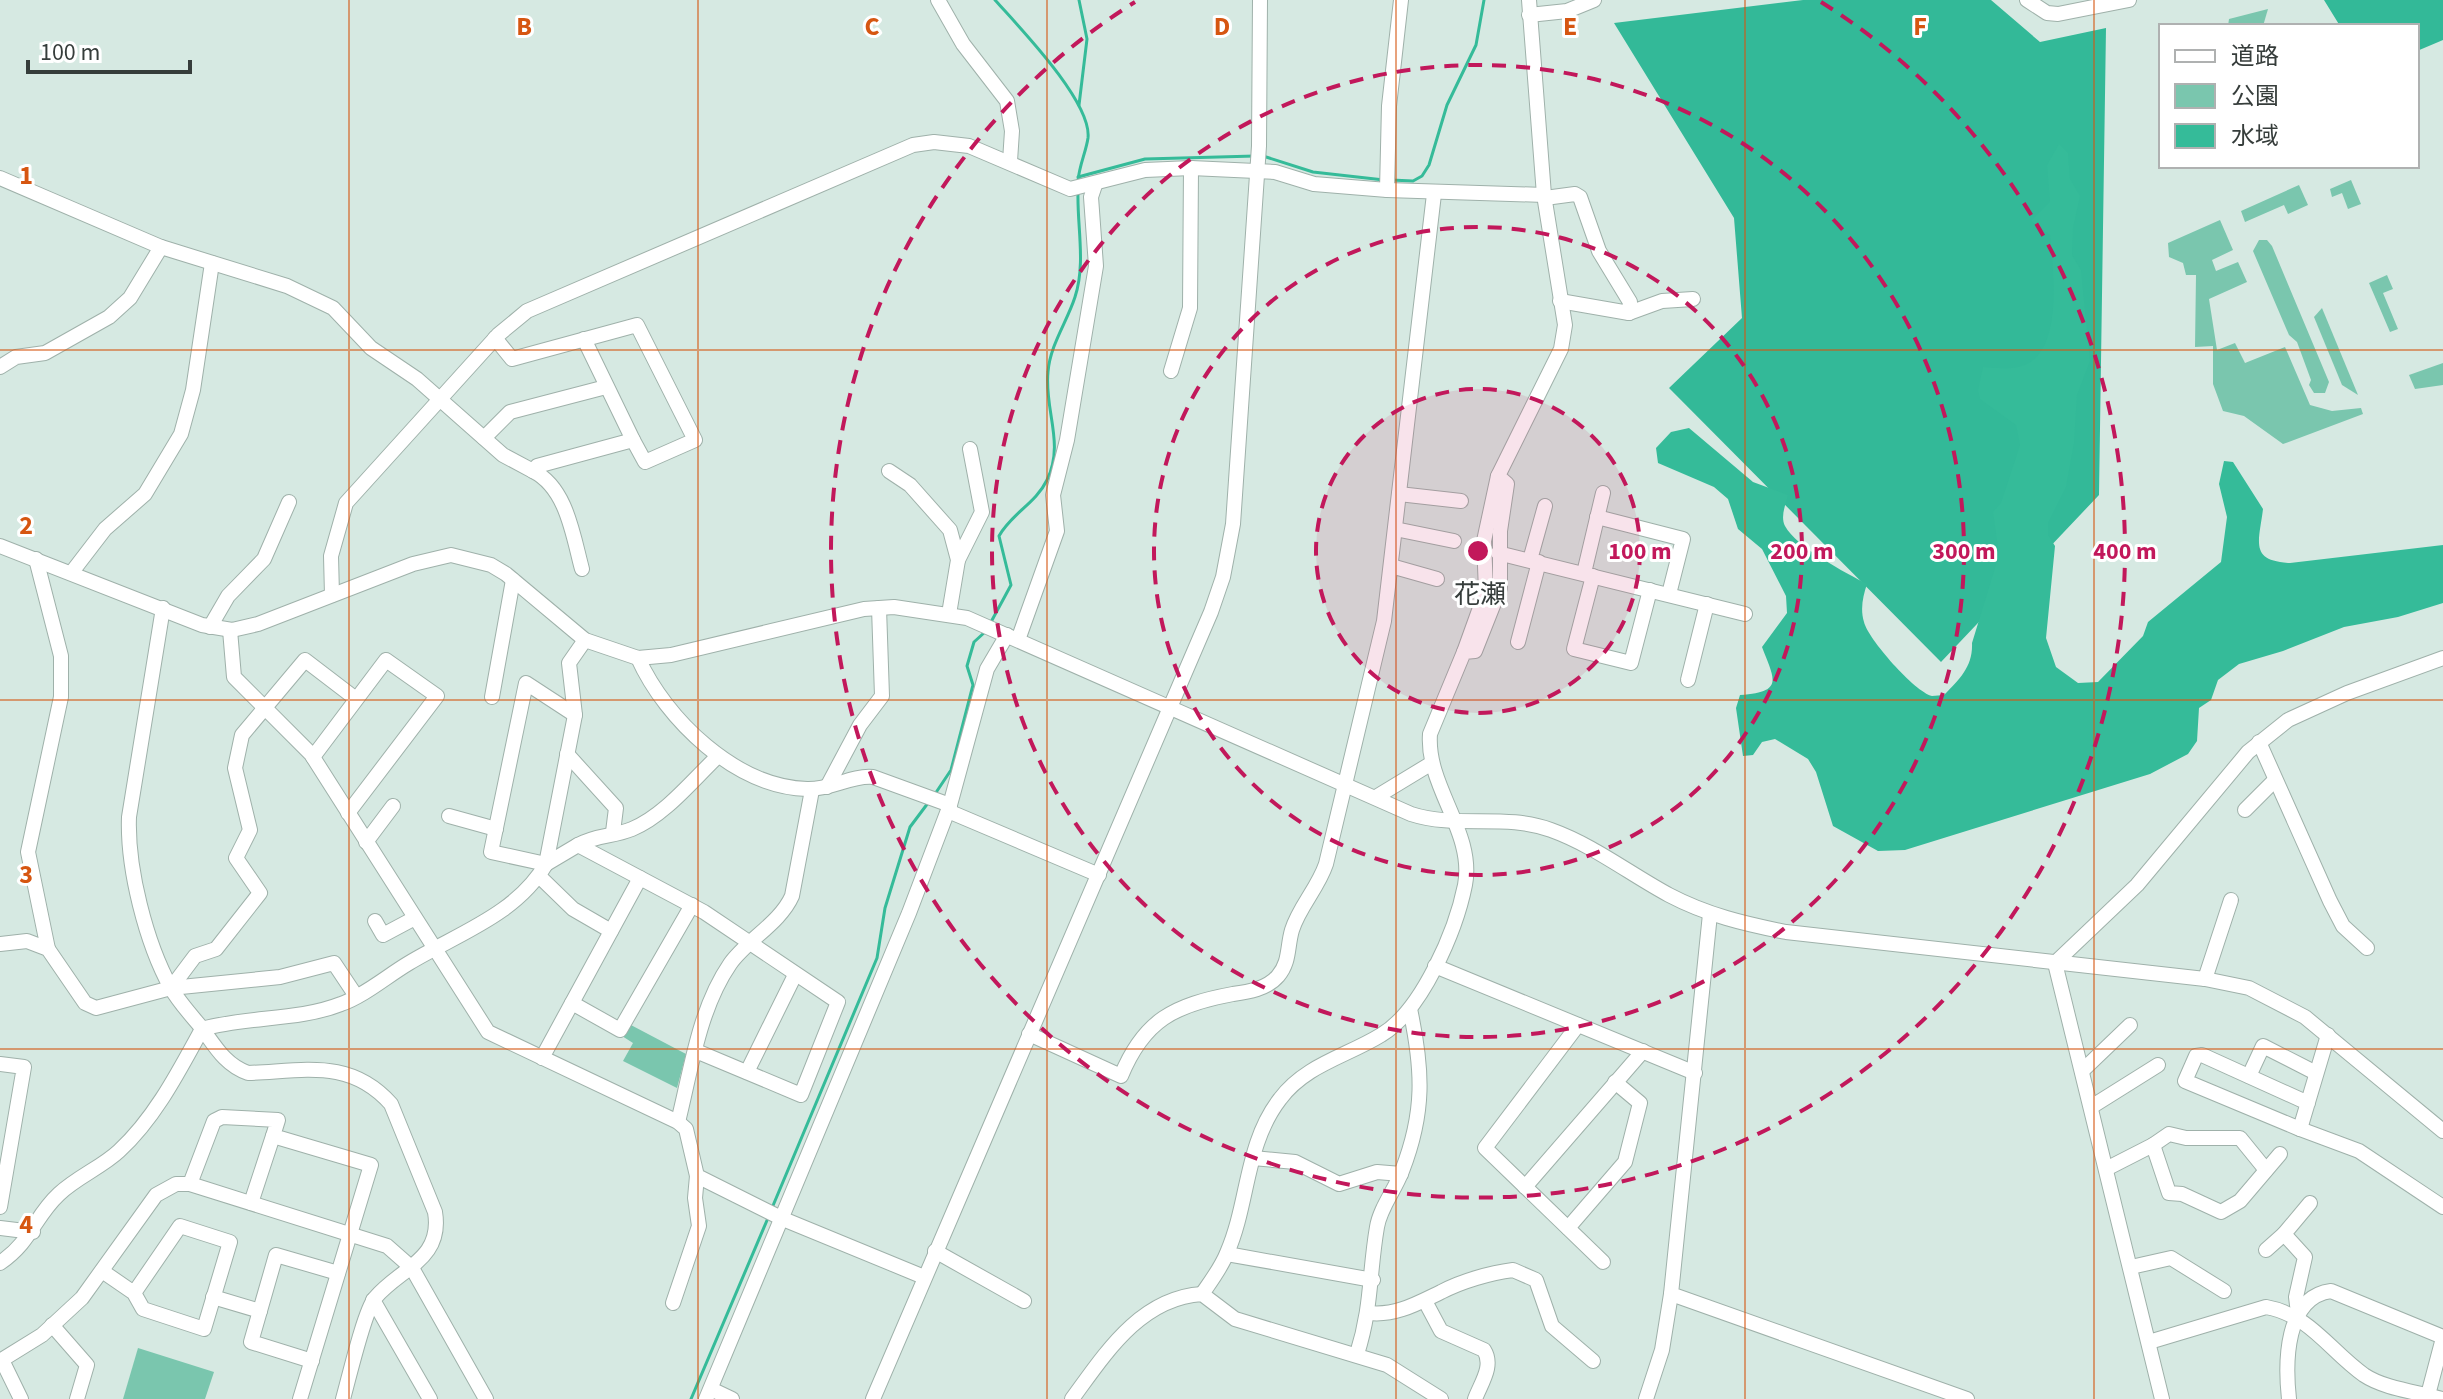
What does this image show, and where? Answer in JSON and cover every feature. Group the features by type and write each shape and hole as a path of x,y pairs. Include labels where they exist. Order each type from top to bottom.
{"street":[{"path":"938,0 963,44 1007,101 1012,131 1010,161"},
{"path":"873,1399 1211,612 1229,550 1259,146 1260,0"},
{"path":"1387,190 1389,106 1401,0"},
{"path":"1202,1294 1227,1254 1258,1138 1280,1098 1312,1069 1382,1035 1410,1009 1435,966 1465,882 1466,857 1429,749 1434,718 1464,652 1486,591 1484,541 1498,476 1561,349 1565,325 1545,197 1529,8 1567,11 1594,0"},
{"path":"2027,0 2047,13 2071,6 2129,0"},
{"path":"332,595 331,556 346,503 495,338 527,311 913,145 934,142 969,146 1082,187 1091,197 1096,266 1067,440 1053,495 1057,531 1001,632 987,669 949,808 709,1394 732,1399"},
{"path":"1171,371 1190,308 1191,168"},
{"path":"1082,187 1145,170 1256,168 1314,184 1434,194 1545,197 1575,194 1580,197 1599,251 1630,302 1629,313"},
{"path":"0,178 161,247 287,286 333,308 371,348 439,398 503,455 544,476 556,490 569,521 582,569"},
{"path":"1029,1034 1121,1076 1134,1044 1157,1021 1213,998 1255,990 1276,979 1287,963 1292,931 1298,916 1319,885 1384,621 1434,194"},
{"path":"0,367 16,357 45,353 109,317 130,298 161,247"},
{"path":"72,572 105,529 145,494 181,434 193,390 212,263"},
{"path":"1560,301 1629,313 1662,301 1693,299"},
{"path":"495,338 512,359 584,339 637,325 695,440 645,462 584,339"},
{"path":"484,438 510,412 606,387"},
{"path":"533,471 537,466 633,440"},
{"path":"949,614 958,560 982,512 970,449"},
{"path":"886,464 943,520 956,546 958,560"},
{"path":"1464,652 1475,651 1497,602 1498,553 1507,484 1498,476"},
{"path":"1603,493 1574,649 1631,663 1650,590"},
{"path":"1399,494 1461,501"},
{"path":"210,627 228,596 264,559 289,502"},
{"path":"1518,642 1545,506"},
{"path":"1597,517 1683,539 1669,594"},
{"path":"1395,529 1454,541"},
{"path":"0,546 210,627 230,630 258,624 413,564 451,555 491,565 585,640 638,658 671,655 809,619 879,608 949,614 1001,632 1427,819 1507,821 1549,829 1710,914 1786,932 2205,979 2249,988 2305,1017 2443,1131"},
{"path":"1498,553 1745,614"},
{"path":"36,559 61,656 61,697 28,852 48,949 85,1003 96,1008 171,988 280,977 334,963 356,996"},
{"path":"1391,566 1437,579"},
{"path":"492,697 513,580"},
{"path":"1688,680 1707,604"},
{"path":"163,608 127,846 144,916 171,988 228,1063 238,1069 248,1073 326,1069 348,1072 385,1097 404,1134 436,1220 433,1243 412,1268 373,1300 343,1399"},
{"path":"827,787 860,725 882,696 879,608"},
{"path":"230,630 231,670 313,757 432,949 488,1032 678,1122 686,1129 697,1176 695,1198 699,1226 673,1303"},
{"path":"542,870 575,715 569,663 585,640"},
{"path":"638,658 676,718 718,756 775,783 812,790 862,776 873,777 1099,875"},
{"path":"2055,963 2137,885 2216,786 2259,742 2288,720 2318,706 2443,658"},
{"path":"171,988 195,956 216,949 260,893 236,858 250,830 235,768 242,735 305,660 356,699"},
{"path":"313,757 386,660 437,696 348,813"},
{"path":"575,715 526,683 491,852 542,870 573,909 611,931"},
{"path":"2259,742 2343,926 2367,948"},
{"path":"567,754 616,808 613,832"},
{"path":"0,1263 33,1232 45,1209 60,1193 118,1153 168,1090 202,1029 233,1020 321,1010 356,996 432,949 495,917 542,870 578,845 596,835 631,830 653,815 718,756"},
{"path":"1376,797 1432,763"},
{"path":"2245,810 2275,780"},
{"path":"678,1122 715,988 748,941 787,908 812,790"},
{"path":"366,842 393,806"},
{"path":"449,816 496,829"},
{"path":"578,845 692,905 838,1002 801,1095 696,1051"},
{"path":"542,1058 640,878"},
{"path":"2205,979 2231,900"},
{"path":"572,1003 620,1030 692,905"},
{"path":"1646,1399 1662,1350 1671,1294 1710,914"},
{"path":"375,921 383,935 413,919"},
{"path":"0,944 27,941 48,949"},
{"path":"2055,963 2162,1399"},
{"path":"1435,966 1695,1073"},
{"path":"747,1072 795,975"},
{"path":"1357,1354 1369,1313 1377,1224 1401,1174 1419,1111 1422,1071 1410,1009"},
{"path":"1578,1025 1485,1148 1603,1262"},
{"path":"2082,1071 2130,1025"},
{"path":"2300,1129 2328,1035"},
{"path":"2249,1076 2263,1046 2316,1073"},
{"path":"1525,1187 1643,1051"},
{"path":"2308,1103 2202,1055 2196,1056 2185,1081 2359,1151 2443,1207"},
{"path":"0,1064 24,1067 0,1207"},
{"path":"2091,1107 2158,1065"},
{"path":"1568,1228 1625,1162 1640,1103 1615,1082"},
{"path":"190,1184 214,1121 222,1117 278,1120 251,1203"},
{"path":"2106,1169 2169,1134 2186,1138 2240,1138 2266,1170"},
{"path":"273,1136 371,1165 300,1399"},
{"path":"2153,1145 2169,1193 2182,1194 2221,1212 2240,1201 2280,1154"},
{"path":"1253,1158 1295,1162 1339,1184 1377,1172 1401,1174"},
{"path":"697,1176 780,1218 924,1277"},
{"path":"21,1399 1,1361 52,1325 82,1298 156,1195 165,1187 190,1184 387,1246 412,1268 486,1399"},
{"path":"2266,1250 2310,1203"},
{"path":"102,1271 134,1293 143,1309 204,1329 230,1242 180,1226 134,1293"},
{"path":"0,1228 33,1232"},
{"path":"2284,1234 2305,1257 2296,1297 2298,1317"},
{"path":"935,1251 1024,1301"},
{"path":"1227,1254 1373,1280"},
{"path":"312,1361 251,1342 276,1255 338,1273"},
{"path":"2131,1267 2171,1258 2224,1291"},
{"path":"1369,1313 1382,1314 1425,1301 1442,1291 1513,1270 1536,1280 1552,1326 1593,1361"},
{"path":"2149,1342 2266,1307 2298,1317 2365,1376 2435,1397 2443,1338 2331,1291 2308,1298 2298,1317 2285,1362 2289,1399"},
{"path":"1072,1399 1131,1325 1186,1295 1202,1294 1235,1319 1387,1365 1441,1399"},
{"path":"1671,1294 1967,1399"},
{"path":"213,1297 260,1311"},
{"path":"373,1300 430,1399"},
{"path":"1425,1301 1441,1331 1484,1350 1488,1356 1489,1363 1475,1399"},
{"path":"52,1325 87,1365 77,1399"},
{"path":"348,1383 357,1399"}],"green space":[{"path":"2268,9 2264,24 2228,24 2229,19"},
{"path":"2351,180 2361,204 2348,209 2342,193 2332,197 2330,189"},
{"path":"2299,185 2308,205 2288,214 2284,205 2245,222 2241,211"},
{"path":"2220,220 2233,250 2212,260 2216,271 2238,262 2247,282 2209,299 2217,350 2235,343 2245,363 2285,347 2310,405 2332,411 2361,408 2363,414 2283,444 2244,416 2223,411 2213,384 2213,346 2195,347 2196,275 2186,275 2183,263 2169,257 2168,243"},
{"path":"2259,240 2267,240 2272,246 2329,382 2325,393 2314,393 2309,385 2311,380 2297,342 2289,335 2253,251"},
{"path":"2387,275 2393,289 2383,293 2398,329 2390,332 2369,283"},
{"path":"2322,308 2358,395 2342,385 2314,317"},
{"path":"2443,363 2443,385 2415,389 2409,375"},
{"path":"629,1024 686,1054 677,1088 623,1061 633,1043 622,1036"},
{"path":"138,1348 214,1372 205,1399 123,1399"}],"shaded area":[{"path":"1803,0 1991,0 2040,42 2106,28 2099,495 1941,662 1669,388 1742,318 1734,218 1614,23"},
{"path":"2324,0 2443,0 2443,40 2419,50 2419,24 2339,24"}],"water":[{"path":"2059,144 2068,153 2070,179 2080,196 2073,228 2072,255 2081,270 2090,361 2077,395 2074,443 2066,487 2048,523 2048,535 2055,546 2046,638 2056,667 2078,683 2098,682 2143,636 2148,622 2221,562 2227,517 2219,484 2224,461 2233,462 2263,509 2259,540 2262,554 2268,558 2290,563 2443,545 2443,603 2398,617 2344,627 2239,664 2218,680 2211,700 2199,708 2197,741 2188,754 2150,774 1905,850 1878,851 1833,826 1816,772 1808,759 1775,739 1762,742 1753,755 1743,756 1736,708 1740,695 1770,687 1772,675 1762,647 1787,613 1786,596 1762,549 1738,529 1728,499 1714,487 1658,463 1656,448 1671,432 1689,428 1753,482 1788,495 1783,518 1791,534 1822,559 1867,584 1862,603 1867,630 1893,664 1915,685 1932,696 1944,695 1960,678 1970,659 1999,555 1993,512 2001,503 2020,445 2016,425 1980,399 1978,390 1983,367 2008,368 2032,361 2042,350 2052,320 2050,235 2031,221 2050,202 2047,165"}],"waterway":[{"path":"995,0 1036,46 1079,105 1088,138 1078,181"},
{"path":"1079,0 1087,39 1079,105"},
{"path":"1391,180 1413,181 1422,176 1429,165 1447,105 1476,45 1484,0"},
{"path":"1078,177 1145,159 1255,156"},
{"path":"1263,156 1313,172 1384,180"},
{"path":"991,622 1011,585 999,536 1042,488 1052,466 1054,440 1048,372 1052,352 1078,284 1081,258 1078,192"},
{"path":"935,794 951,770 973,685 967,666 974,642 985,632"},
{"path":"772,1208 877,958 885,908 910,827 928,803"},
{"path":"691,1399 768,1218"}],"district":[{"name":"花瀬","path":"1480,594"}]}
